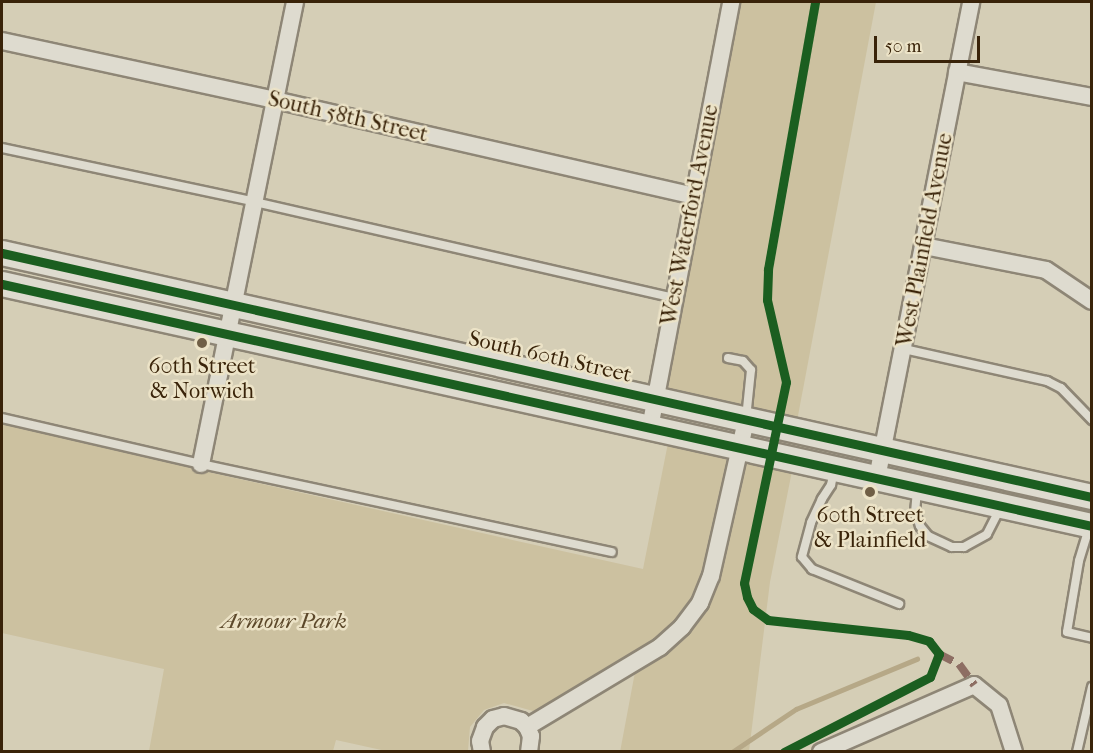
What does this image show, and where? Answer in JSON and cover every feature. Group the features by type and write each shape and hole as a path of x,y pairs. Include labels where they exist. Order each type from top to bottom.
{"main road":[{"name":"South 60th Street","path":"2,253 1092,497"},
{"path":"2,260 40,261"},
{"name":"South 60th Street","path":"2,284 1091,524"}],"street":[{"path":"201,464 295,2"},
{"name":"West Waterford Avenue","path":"650,428 731,2"},
{"name":"West Plainfield Avenue","path":"877,478 884,452 971,2"},
{"name":"South 58th Street","path":"2,41 275,100 693,196"},
{"path":"957,72 1092,97"},
{"path":"924,246 1046,270 1092,301"},
{"path":"527,727 660,647 682,627 700,603 711,576 746,421"},
{"path":"821,752 974,685 999,705 1014,752"},
{"path":"482,752 480,741 482,731 493,719 510,716 527,727 531,736 529,752"}],"lane":[{"path":"2,148 255,202 673,298"},
{"path":"904,349 1047,381 1062,388 1092,420"},
{"path":"728,358 743,361 751,370 746,421"},
{"path":"2,418 201,464 612,552"},
{"path":"834,468 831,485 811,523 802,557 812,569 899,603"},
{"path":"917,487 915,512 920,526 928,536 952,547 964,547 987,534 1002,506"},
{"path":"1091,524 1079,561 1067,632 1092,638"},
{"path":"1077,752 1092,687"}],"green space":[{"path":"740,2 876,2 797,421 669,392 668,388 669,368"},
{"name":"Armour Park","path":"2,422 183,463 190,468 643,569 668,443 725,456 727,463 699,582 690,599 668,628 647,645 540,710 533,711 504,703 484,710 470,727 468,751 386,751 336,740 333,751 149,751 164,669 2,633"},
{"path":"750,460 792,471 770,582 749,751 620,752 635,672 679,642 693,627 715,590 745,466"}],"waterway":[{"path":"732,752 796,709 917,659"}],"marked path":[{"path":"939,654 959,664 974,685"}],"cycle path":[{"path":"784,752 930,677 939,654 929,641 908,635 768,620 753,609 744,583 786,382 767,300 768,269 815,2"},
{"path":"2,253 1092,497"},
{"path":"2,284 1092,526"}],"place":[{"name":"60th Street & Norwich","path":"202,343"},
{"name":"60th Street & Plainfield","path":"870,492"}]}
